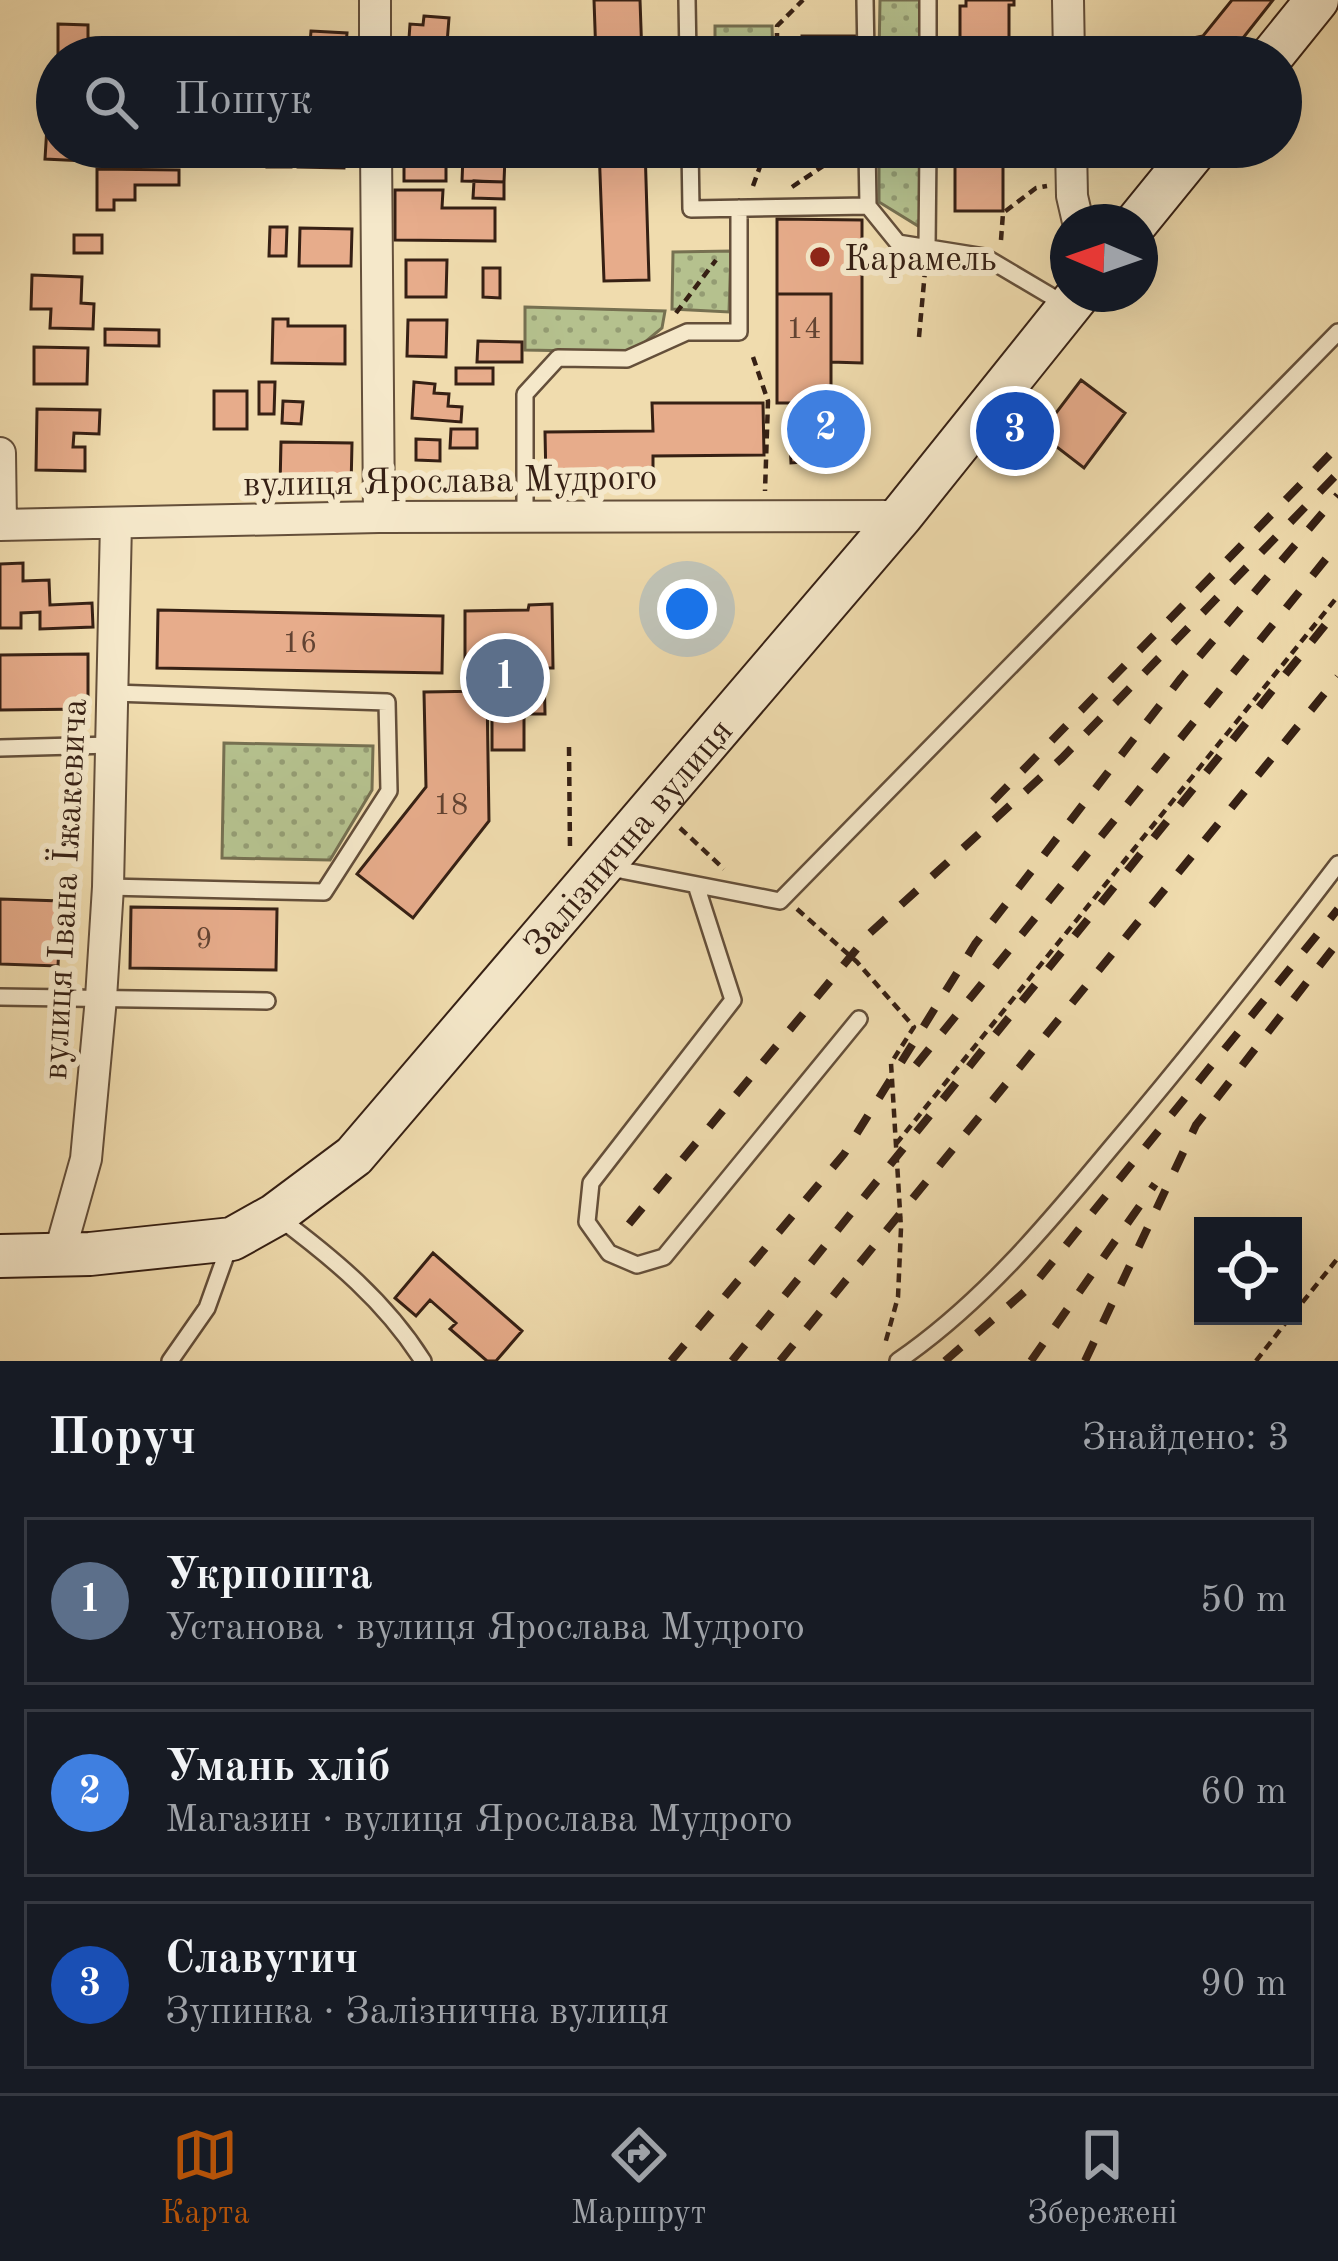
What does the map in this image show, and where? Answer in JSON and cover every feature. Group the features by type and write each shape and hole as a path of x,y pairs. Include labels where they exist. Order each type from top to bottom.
{"main road":[{"path":"1288,36 1317,0"},
{"path":"1152,204 1181,168"},
{"name":"Залізнична вулиця","path":"232,1239 275,1215 354,1156 585,860 901,516 1064,312"},
{"path":"0,1256 232,1239"}],"street":[{"path":"375,0 375,36"},
{"path":"1068,0 1069,36"},
{"path":"376,168 379,517"},
{"path":"1071,168 1074,204"},
{"path":"0,453 0,524"},
{"name":"вулиця Ярослава Мудрого","path":"0,524 379,517 901,516"},
{"name":"вулиця Івана Їжакевича","path":"59,1255 86,1159 101,998 116,523"}],"lane":[{"path":"688,0 688,36"},
{"path":"865,0 866,36"},
{"path":"928,0 928,36"},
{"path":"690,168 691,209 868,206"},
{"path":"867,168 868,206 898,243 986,257 1050,288"},
{"path":"928,168 928,248"},
{"path":"525,517 526,394 558,358 627,359 687,332 739,332 739,208"},
{"path":"585,860 780,901 1338,332"},
{"path":"108,887 324,892 388,791 387,703 113,693"},
{"path":"0,748 111,746"},
{"path":"898,1361 999,1278 1067,1202 1206,1036 1338,864"},
{"path":"696,885 733,1000 591,1183 587,1222 609,1253 637,1265 664,1257 860,1019"},
{"path":"0,997 267,1001"},
{"path":"275,1215 355,1279 398,1322 423,1361"},
{"path":"170,1361 207,1308 232,1239"}],"path":[{"path":"778,36 778,26 803,0"},
{"path":"676,313 723,251 761,168"},
{"path":"771,208 817,168"},
{"path":"920,337 928,248"},
{"path":"753,357 767,401 765,497"},
{"path":"896,1144 1338,596"},
{"path":"569,747 585,860"},
{"path":"1302,1303 1338,1258"},
{"path":"1256,1361 1284,1325"}],"green space":[{"path":"880,0 925,0 925,36 879,36"},
{"path":"715,26 772,26 772,36 715,36"},
{"path":"879,168 924,168 923,229 879,202"},
{"path":"731,251 729,312 672,309 673,252"},
{"path":"525,307 665,311 662,328 633,352 525,350"},
{"path":"224,743 373,746 372,790 330,860 222,858"}],"building":[{"path":"594,0 640,0 641,36 595,36"},
{"path":"966,0 1014,0 1009,5 1009,36 960,36 960,6 966,6"},
{"path":"1232,0 1273,0 1245,36 1203,36"},
{"path":"424,16 449,18 448,36 409,36 410,24 423,25"},
{"path":"58,24 88,25 88,36 58,36"},
{"path":"311,31 347,33 347,36 311,36"},
{"path":"404,168 446,168 446,181 404,181"},
{"path":"463,168 505,168 504,182 462,181"},
{"path":"600,168 646,168 649,280 604,281"},
{"path":"955,168 1003,168 1003,211 955,211"},
{"path":"97,169 179,170 179,185 135,185 135,200 114,200 114,210 97,210"},
{"path":"474,181 504,182 504,199 473,198"},
{"path":"395,190 443,190 442,208 495,208 495,241 395,240"},
{"name":"Карамель","path":"777,219 862,220 862,363 831,362 831,294 777,294"},
{"path":"270,227 287,227 286,256 269,256"},
{"path":"300,228 352,229 351,266 299,266"},
{"path":"74,235 102,235 102,253 74,253"},
{"path":"406,260 447,260 446,297 406,297"},
{"path":"483,268 500,268 500,298 483,297"},
{"path":"32,275 82,277 81,303 94,304 93,329 50,328 51,309 31,309"},
{"path":"777,294 831,294 831,403 777,403"},
{"path":"273,319 288,319 288,326 345,326 345,364 272,363"},
{"path":"408,320 447,320 446,357 407,356"},
{"path":"105,329 159,330 159,346 105,345"},
{"path":"478,341 522,342 522,362 477,362"},
{"path":"34,347 88,348 87,384 34,384"},
{"path":"456,368 493,368 493,384 456,384"},
{"path":"1081,380 1125,413 1084,468 1040,434"},
{"path":"259,382 275,382 274,414 259,414"},
{"path":"414,382 435,384 434,393 449,394 448,406 462,407 461,422 412,418"},
{"path":"214,391 247,391 247,429 214,429"},
{"path":"283,401 303,402 301,424 282,423"},
{"path":"652,403 763,403 764,455 653,456 653,481 546,481 545,432 653,431"},
{"path":"37,409 100,410 99,434 74,433 73,447 85,447 85,471 36,470"},
{"path":"837,416 839,439 815,441 813,418"},
{"path":"451,429 477,429 477,448 450,448"},
{"path":"416,439 440,440 440,461 416,460"},
{"path":"815,441 817,461 791,463 790,443"},
{"path":"281,442 352,443 351,488 280,487"},
{"path":"23,563 23,581 49,580 50,605 92,603 93,627 40,629 40,612 21,613 21,628 0,628 0,564"},
{"path":"552,604 553,668 544,668 545,714 524,714 524,750 492,750 492,688 465,689 465,611 528,610 529,605"},
{"path":"158,610 443,616 442,673 157,668"},
{"path":"88,654 88,709 0,710 0,655"},
{"path":"487,691 489,821 413,918 357,874 426,787 424,692"},
{"path":"0,899 61,901 58,966 0,964"},
{"path":"131,907 277,909 276,970 130,968"},
{"path":"433,1253 522,1331 496,1361 487,1361 450,1329 456,1323 430,1300 416,1316 395,1298"}],"railway":[{"path":"993,801 1338,446"},
{"path":"629,1224 870,933 1062,758 1338,473"},
{"path":"671,1361 844,1154 975,944 1181,678 1338,495"},
{"path":"916,1065 1338,544"},
{"path":"732,1361 1338,609"},
{"path":"780,1361 1338,677"},
{"path":"945,1361 1037,1281 1338,909"},
{"path":"1085,1361 1196,1125 1338,942"},
{"path":"1031,1361 1155,1184"}],"place":[{"name":"Карамель","path":"820,257"},
{"name":"Умань хліб","path":"826,429"},
{"name":"Славутич","path":"1015,431"},
{"name":"Укрпошта","path":"505,678"}]}
